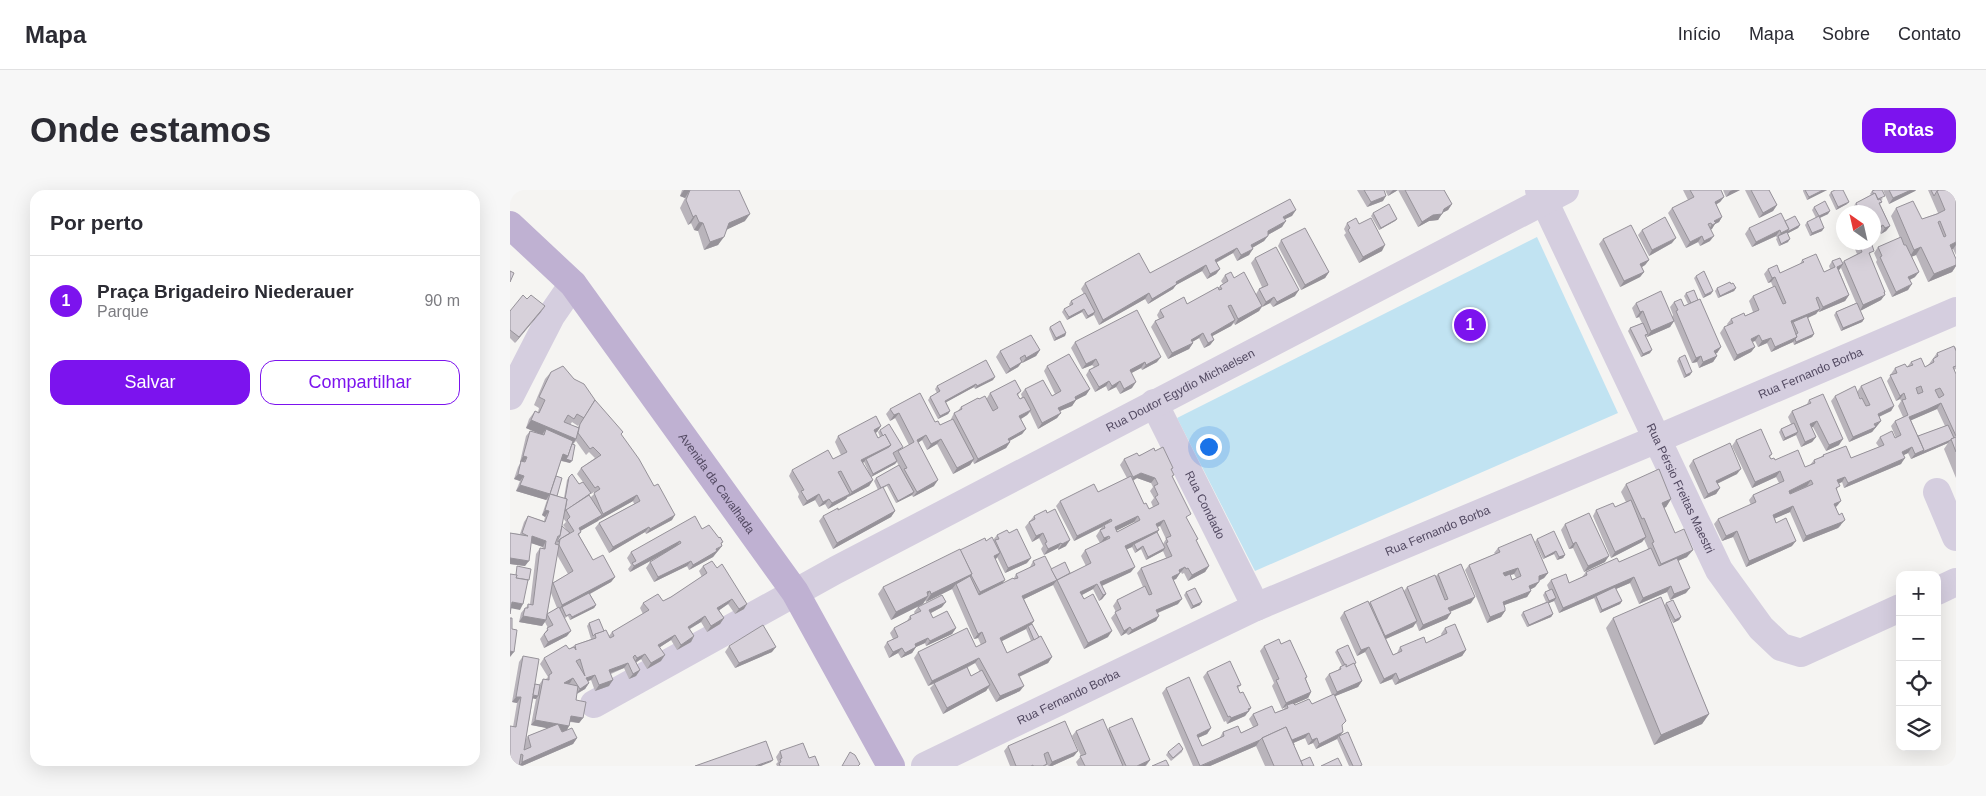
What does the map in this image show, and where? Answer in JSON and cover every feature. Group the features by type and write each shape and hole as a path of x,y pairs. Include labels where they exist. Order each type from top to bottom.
{"main road":[{"name":"Avenida da Cavalhada","path":"510,225 573,284 795,592 891,766"}],"street":[{"name":"Rua Doutor Egydio Michaelsen","path":"594,704 795,592 1549,194"},
{"name":"Rua Pérsio Freitas Maestri","path":"1549,194 1657,439 1719,570 1761,628 1781,647 1801,653 1896,610"},
{"path":"510,396 551,316 573,284"},
{"name":"Rua Fernando Borba","path":"925,766 1256,607 1956,311"},
{"name":"Rua Condado","path":"1154,404 1256,607"},
{"path":"1937,492 1956,537"},
{"path":"1941,589 1956,582"}],"shaded area":[{"path":"1537,237 1618,413 1255,571 1177,418"}],"building":[{"path":"690,190 739,190 750,214 729,223 724,237 710,242 703,223 699,222 696,215 693,217 686,200"},
{"path":"1364,190 1384,190 1386,196 1371,202"},
{"path":"1405,190 1444,190 1452,204 1444,209 1442,214 1433,215 1422,222"},
{"path":"1690,190 1721,190 1724,197 1715,202 1722,217 1714,221 1716,223 1712,225 1711,223 1708,224 1714,236 1704,241 1702,236 1690,242 1672,208 1694,197"},
{"path":"1751,190 1769,190 1777,205 1763,213"},
{"path":"1805,190 1823,190 1809,197"},
{"path":"1843,190 1849,202 1837,205 1831,192"},
{"path":"1882,190 1885,196 1878,199 1872,191"},
{"path":"1889,190 1911,190 1893,198"},
{"path":"1931,190 1939,190 1934,196"},
{"path":"1956,190 1956,242 1950,245 1956,259 1956,265 1934,274 1921,247 1914,250 1896,208 1913,201 1922,219 1937,214 1945,210 1937,191","holes":["1940,221 1946,236 1944,237 1938,222"]},
{"path":"1875,193 1878,200 1880,199 1882,202 1879,203 1880,205 1857,205 1856,203"},
{"path":"1290,199 1296,210 1283,217 1286,221 1268,231 1268,236 1251,245 1253,249 1241,255 1237,248 1215,260 1220,269 1210,274 1206,265 1176,282 1177,284 1152,299 1149,293 1103,320 1085,283 1139,253 1150,273"},
{"path":"1825,201 1830,211 1819,216 1814,207"},
{"path":"1389,204 1397,219 1381,228 1373,213"},
{"path":"1881,207 1890,226 1885,228 1883,225 1881,226"},
{"path":"1781,213 1789,229 1781,233 1780,230 1756,242 1749,228"},
{"path":"1795,216 1800,225 1787,232 1789,229 1785,221"},
{"path":"1819,216 1824,228 1812,233 1807,222"},
{"path":"1665,217 1676,238 1652,250 1642,230"},
{"path":"1356,218 1359,224 1371,218 1385,245 1363,257 1348,230 1350,228 1347,223"},
{"path":"1631,225 1649,260 1640,264 1644,272 1624,281 1603,239"},
{"path":"1305,228 1329,272 1305,285 1281,240"},
{"path":"1787,232 1790,239 1781,244 1778,236"},
{"path":"1901,237 1919,272 1908,277 1912,284 1896,292 1880,257 1882,256 1879,250 1881,250 1881,246"},
{"path":"1276,247 1299,290 1277,302 1274,297 1266,302 1259,289 1268,285 1255,258"},
{"path":"1861,250 1874,250 1869,253 1885,292 1885,295 1863,305 1844,261 1862,252"},
{"path":"1816,254 1824,272 1835,267 1832,261 1840,258 1843,264 1837,267 1849,295 1823,307 1818,297 1816,298 1820,309 1791,321 1797,337 1775,347 1771,338 1762,341 1759,335 1751,339 1755,347 1737,355 1724,327 1733,323 1731,319 1744,313 1745,316 1759,310 1753,296 1775,286 1783,304 1786,303 1775,277 1772,278 1768,269 1777,265 1780,273"},
{"path":"510,271 514,273 510,282"},
{"path":"1704,271 1713,291 1705,295 1696,276"},
{"path":"1231,272 1234,278 1244,272 1262,306 1238,319 1231,305 1228,306 1235,320 1211,334 1214,340 1208,343 1203,333 1191,340 1193,343 1172,353 1155,321 1164,317 1160,310 1184,297 1187,304 1218,287 1219,290 1222,289 1220,286 1228,281 1225,275"},
{"path":"1730,282 1736,288 1720,296 1717,288"},
{"path":"1694,290 1698,300 1691,303 1686,293"},
{"path":"1661,291 1674,321 1651,331 1643,311 1640,312 1636,303"},
{"path":"1085,293 1095,312 1088,316 1084,309 1069,317 1064,309 1073,304 1071,301"},
{"path":"523,295 527,299 531,295 545,306 519,337 510,330 510,311"},
{"path":"1681,299 1684,306 1700,299 1721,347 1714,351 1717,356 1703,362 1701,356 1696,358 1676,311 1678,310 1674,302"},
{"path":"1857,303 1864,319 1843,328 1836,312"},
{"path":"1137,310 1161,357 1146,365 1145,362 1130,370 1136,382 1124,389 1120,381 1112,386 1109,381 1099,387 1089,370 1099,365 1096,359 1086,364 1075,342"},
{"path":"1807,316 1814,334 1796,342 1796,334 1798,333 1793,322"},
{"path":"1060,321 1066,333 1056,338 1050,327"},
{"path":"1643,323 1648,334 1645,335 1652,350 1643,354 1630,328"},
{"path":"1031,335 1040,350 1026,358 1025,355 1020,358 1022,362 1010,369 1000,351"},
{"path":"1954,346 1956,351 1956,366 1953,367 1956,374 1956,436 1941,403 1909,417 1924,450 1915,454 1912,447 1902,452 1905,458 1848,483 1845,477 1837,480 1840,486 1836,488 1841,501 1834,504 1839,515 1842,513 1845,520 1842,522 1806,536 1793,506 1773,515 1776,523 1786,518 1796,541 1749,561 1737,531 1726,536 1718,519 1756,502 1753,495 1784,481 1780,471 1755,482 1736,440 1761,429 1772,454 1769,456 1771,459 1774,458 1775,460 1798,450 1805,467 1815,463 1814,460 1823,455 1846,446 1851,458 1884,445 1880,437 1892,431 1895,438 1901,435 1895,421 1908,415 1902,400 1906,399 1904,393 1900,396 1890,375 1897,373 1895,368 1905,364 1907,367 1913,365 1911,362 1921,358 1925,367 1934,362 1933,359 1938,356 1937,353","holes":["1921,386 1923,392 1918,394 1916,388","1940,388 1944,395 1939,398 1935,390","1811,480 1813,484 1790,494 1789,491"]},
{"path":"1069,354 1090,389 1075,397 1076,400 1058,408 1061,413 1042,423 1025,389 1043,380 1052,396 1061,391 1047,366"},
{"path":"1685,355 1692,372 1686,375 1679,358"},
{"path":"986,360 995,377 977,386 976,384 945,401 950,411 940,416 930,397 940,391 937,386"},
{"path":"563,366 574,379 584,384 595,400 584,418 577,414 574,419 568,415 564,422 579,428 576,439 531,420 535,411 539,413 545,400 539,397 551,372"},
{"path":"1881,377 1894,406 1878,414 1881,421 1874,424 1876,427 1853,437 1835,396 1855,386 1860,399 1862,398 1866,406 1870,405 1861,386"},
{"path":"1015,380 1021,391 1017,394 1020,399 1024,397 1031,410 1019,416 1026,429 1008,439 1010,442 978,459 954,413 962,409 961,407 985,396 993,411 998,408 990,393"},
{"path":"920,393 935,422 938,421 940,425 953,419 974,459 957,468 941,439 931,444 926,435 917,440 938,480 917,492 904,469 907,468 898,451 914,442 899,413 894,415 890,409"},
{"path":"1823,394 1843,439 1829,445 1817,421 1810,424 1816,437 1805,442 1792,411 1811,403 1809,400"},
{"path":"595,400 623,432 621,434 639,459 654,486 658,484 675,515 613,547 599,523 640,501 637,495 603,514 594,493 600,489 598,486 595,488 581,468 601,455 593,447 590,449 578,433 580,424"},
{"path":"876,416 881,426 874,430 878,438 885,434 891,445 861,460 873,480 852,492 841,471 838,472 850,494 832,503 829,499 823,502 819,494 807,501 801,491 804,490 792,470 828,450 833,459 847,452 838,436"},
{"path":"1794,423 1798,432 1785,438 1781,429"},
{"path":"889,424 903,447 893,453 897,461 873,474 866,459 891,445 885,434 883,436 880,430"},
{"path":"1948,425 1954,438 1922,452 1924,450 1918,436"},
{"path":"546,429 573,441 568,456 563,454 550,494 520,485 524,476 518,474 521,461 525,462 527,457 523,456 530,431 544,435"},
{"path":"1956,437 1956,452 1951,439"},
{"path":"1730,443 1741,469 1716,481 1720,488 1708,494 1693,460"},
{"path":"572,444 575,445 572,461 566,459"},
{"path":"1163,447 1173,468 1171,469 1174,475 1172,476 1191,514 1186,517 1198,539 1196,540 1209,566 1192,575 1188,568 1186,569 1185,567 1179,570 1180,573 1172,577 1182,599 1156,610 1159,616 1132,630 1130,627 1124,631 1115,612 1121,609 1117,600 1145,586 1149,595 1152,594 1141,568 1172,556 1166,543 1168,542 1166,538 1171,536 1164,520 1156,524 1159,530 1125,546 1135,567 1100,582 1106,594 1103,595 1097,584 1080,592 1084,599 1093,594 1112,631 1088,643 1057,580 1091,563 1085,550 1110,538 1109,536 1104,538 1100,530 1105,528 1104,525 1112,521 1111,519 1077,536 1060,501 1094,484 1098,492 1131,476 1144,504 1146,503 1149,509 1159,504 1155,497 1158,495 1154,486 1158,484 1155,478 1141,473 1133,477 1124,459 1137,453 1139,456 1154,448 1155,451","holes":["1138,516 1140,520 1117,532 1115,527"]},
{"path":"899,465 914,492 898,501 889,484 881,488 876,478"},
{"path":"1659,469 1671,499 1662,503 1675,533 1684,529 1693,550 1661,564 1644,518 1642,519 1626,484"},
{"path":"572,474 579,484 583,482 591,493 565,511 569,477"},
{"path":"556,476 562,478 557,496 550,494"},
{"path":"883,487 895,511 837,543 823,516"},
{"path":"550,494 567,499 560,536 558,536 555,544 559,545 546,620 523,616 525,608 528,608 528,604 533,605 540,548 545,549 546,541 532,536 529,561 510,558 510,533 528,536 522,533 528,516 545,522 549,511 545,510"},
{"path":"589,495 602,515 579,528 581,532 578,534 593,560 603,555 615,577 562,605 553,583 573,571 559,545 560,539 574,531 567,520 570,517 566,510"},
{"path":"1631,500 1646,537 1615,552 1596,510 1613,503 1615,507"},
{"path":"1055,509 1070,540 1048,549 1043,533 1036,536 1029,522 1035,519 1034,516 1046,510 1047,513"},
{"path":"1589,513 1609,556 1588,566 1576,542 1573,544 1565,524"},
{"path":"695,516 702,529 709,525 720,537 723,542 721,543 722,546 716,549 717,551 693,565 691,561 658,577 650,562 681,543 680,541 634,566 632,563 636,561 631,552"},
{"path":"562,526 570,533 558,542 558,539"},
{"path":"1017,529 1031,558 1008,568 995,540 999,539 997,535 1007,530 1009,533"},
{"path":"1554,531 1565,555 1559,557 1556,551 1545,557 1537,539"},
{"path":"1157,532 1165,548 1148,557 1143,546 1137,550 1134,544"},
{"path":"1531,534 1548,573 1539,576 1539,582 1529,586 1531,591 1503,602 1505,611 1490,617 1469,565 1500,552 1498,548","holes":["1518,568 1521,576 1512,580 1510,574 1505,576 1503,573"]},
{"path":"992,537 1000,553 994,556 1005,580 980,592 960,550 985,538 986,541"},
{"path":"1651,548 1659,566 1677,558 1690,588 1674,594 1671,586 1643,598 1634,577 1563,608 1551,580 1566,574 1569,583 1587,575 1586,572 1617,558 1619,562"},
{"path":"960,549 972,574 931,594 930,591 927,592 928,596 896,612 883,587"},
{"path":"1045,556 1057,580 1022,596 1034,621 1000,638 1007,653 1041,636 1052,657 1018,674 1024,686 1000,696 979,658 932,681 918,652 967,628 976,647 986,642 982,632 978,634 956,584 970,576 979,595 1013,578 1018,578 1016,574 1035,565 1033,561"},
{"path":"712,561 717,568 722,564 747,604 739,609 732,599 717,608 724,618 711,626 705,616 688,627 694,636 681,645 675,635 658,645 665,655 651,663 645,654 637,658 635,655 633,657 640,670 633,674 628,663 609,670 613,680 599,685 595,675 586,678 589,683 580,689 578,686 576,700 586,702 583,718 571,716 569,726 535,720 543,679 549,680 549,675 552,673 544,658 566,645 569,649 574,647 576,650 575,645 596,638 595,634 606,630 610,638 614,636 612,632 649,610 643,603 658,594 663,601 671,597 707,573 703,566","holes":["580,659 585,676 576,661","573,678 578,686 564,683"]},
{"path":"1065,562 1070,573 1057,580 1051,569"},
{"path":"1461,564 1475,597 1448,608 1451,613 1423,625 1407,587 1435,575 1445,600 1448,599 1438,574"},
{"path":"517,566 531,569 529,580 516,578"},
{"path":"510,574 517,575 516,578 528,580 523,604 512,602 510,614"},
{"path":"1402,587 1417,621 1385,636 1370,602"},
{"path":"1615,587 1622,601 1602,610 1596,596"},
{"path":"1195,588 1202,602 1193,606 1186,592"},
{"path":"1552,589 1556,598 1549,601 1545,592"},
{"path":"589,593 596,605 572,617 570,614 566,616 562,607"},
{"path":"942,595 946,602 929,610 933,618 947,611 956,628 930,641 928,638 915,644 916,647 905,653 902,648 893,652 887,642 898,637 894,628 911,619 910,616 921,611 918,607"},
{"path":"1661,597 1709,714 1661,735 1613,618"},
{"path":"1673,600 1681,617 1675,620 1666,603"},
{"path":"1368,601 1393,655 1402,651 1400,647 1424,637 1426,643 1447,633 1445,628 1455,624 1466,650 1399,680 1396,673 1384,679 1369,647 1361,650 1344,612"},
{"path":"1548,602 1553,614 1529,625 1523,612"},
{"path":"559,607 571,631 548,642 544,634 548,630 547,628 553,625 547,614"},
{"path":"510,618 512,618 512,629 517,630 514,652 510,651"},
{"path":"599,619 604,631 593,636 589,623"},
{"path":"1032,624 1039,637 1034,640 1028,626"},
{"path":"763,625 776,647 739,663 729,646"},
{"path":"1279,639 1281,644 1290,640 1307,677 1305,678 1311,692 1286,703 1276,680 1279,679 1264,646"},
{"path":"1348,645 1356,663 1346,667 1337,650"},
{"path":"523,656 539,659 524,750 531,747 528,736 558,724 562,732 572,728 577,738 522,762 523,755 521,754 519,766 510,766 510,726 516,727 521,697 516,697"},
{"path":"1230,661 1241,685 1237,686 1240,693 1243,692 1251,708 1248,709 1249,711 1231,718 1230,716 1228,717 1207,672"},
{"path":"1354,663 1362,681 1337,692 1329,674 1341,669 1340,667 1346,664 1346,667"},
{"path":"967,667 971,676 982,670 990,685 947,708 934,683"},
{"path":"1189,677 1211,728 1197,735 1202,746 1224,736 1223,732 1238,726 1241,733 1258,725 1253,714 1272,706 1275,713 1288,708 1287,705 1293,703 1295,705 1309,699 1312,704 1334,694 1346,721 1342,725 1343,732 1319,744 1317,738 1312,740 1309,733 1292,740 1294,745 1286,727 1200,766 1166,688"},
{"path":"535,684 540,685 538,696 533,695"},
{"path":"1132,718 1150,760 1137,766 1126,766 1109,728"},
{"path":"1103,719 1123,766 1085,766 1080,756 1086,754 1076,731"},
{"path":"1065,721 1078,751 1052,762 1048,752 1044,754 1047,764 1043,766 1016,766 1008,746"},
{"path":"1286,727 1303,766 1274,766 1262,738"},
{"path":"1348,732 1362,765 1360,766 1353,766 1339,736"},
{"path":"766,741 773,760 755,766 695,766"},
{"path":"803,743 809,758 815,756 819,766 780,766 780,759 782,758 780,751"},
{"path":"1179,743 1183,749 1173,758 1168,752"},
{"path":"850,752 855,755 860,764 858,766 842,766"},
{"path":"1310,757 1314,766 1303,766 1301,761"},
{"path":"1338,758 1342,766 1321,766"},
{"path":"1166,760 1169,766 1152,766"}],"place":[{"name":"Praça Brigadeiro Niederauer","path":"1470,325"}]}
